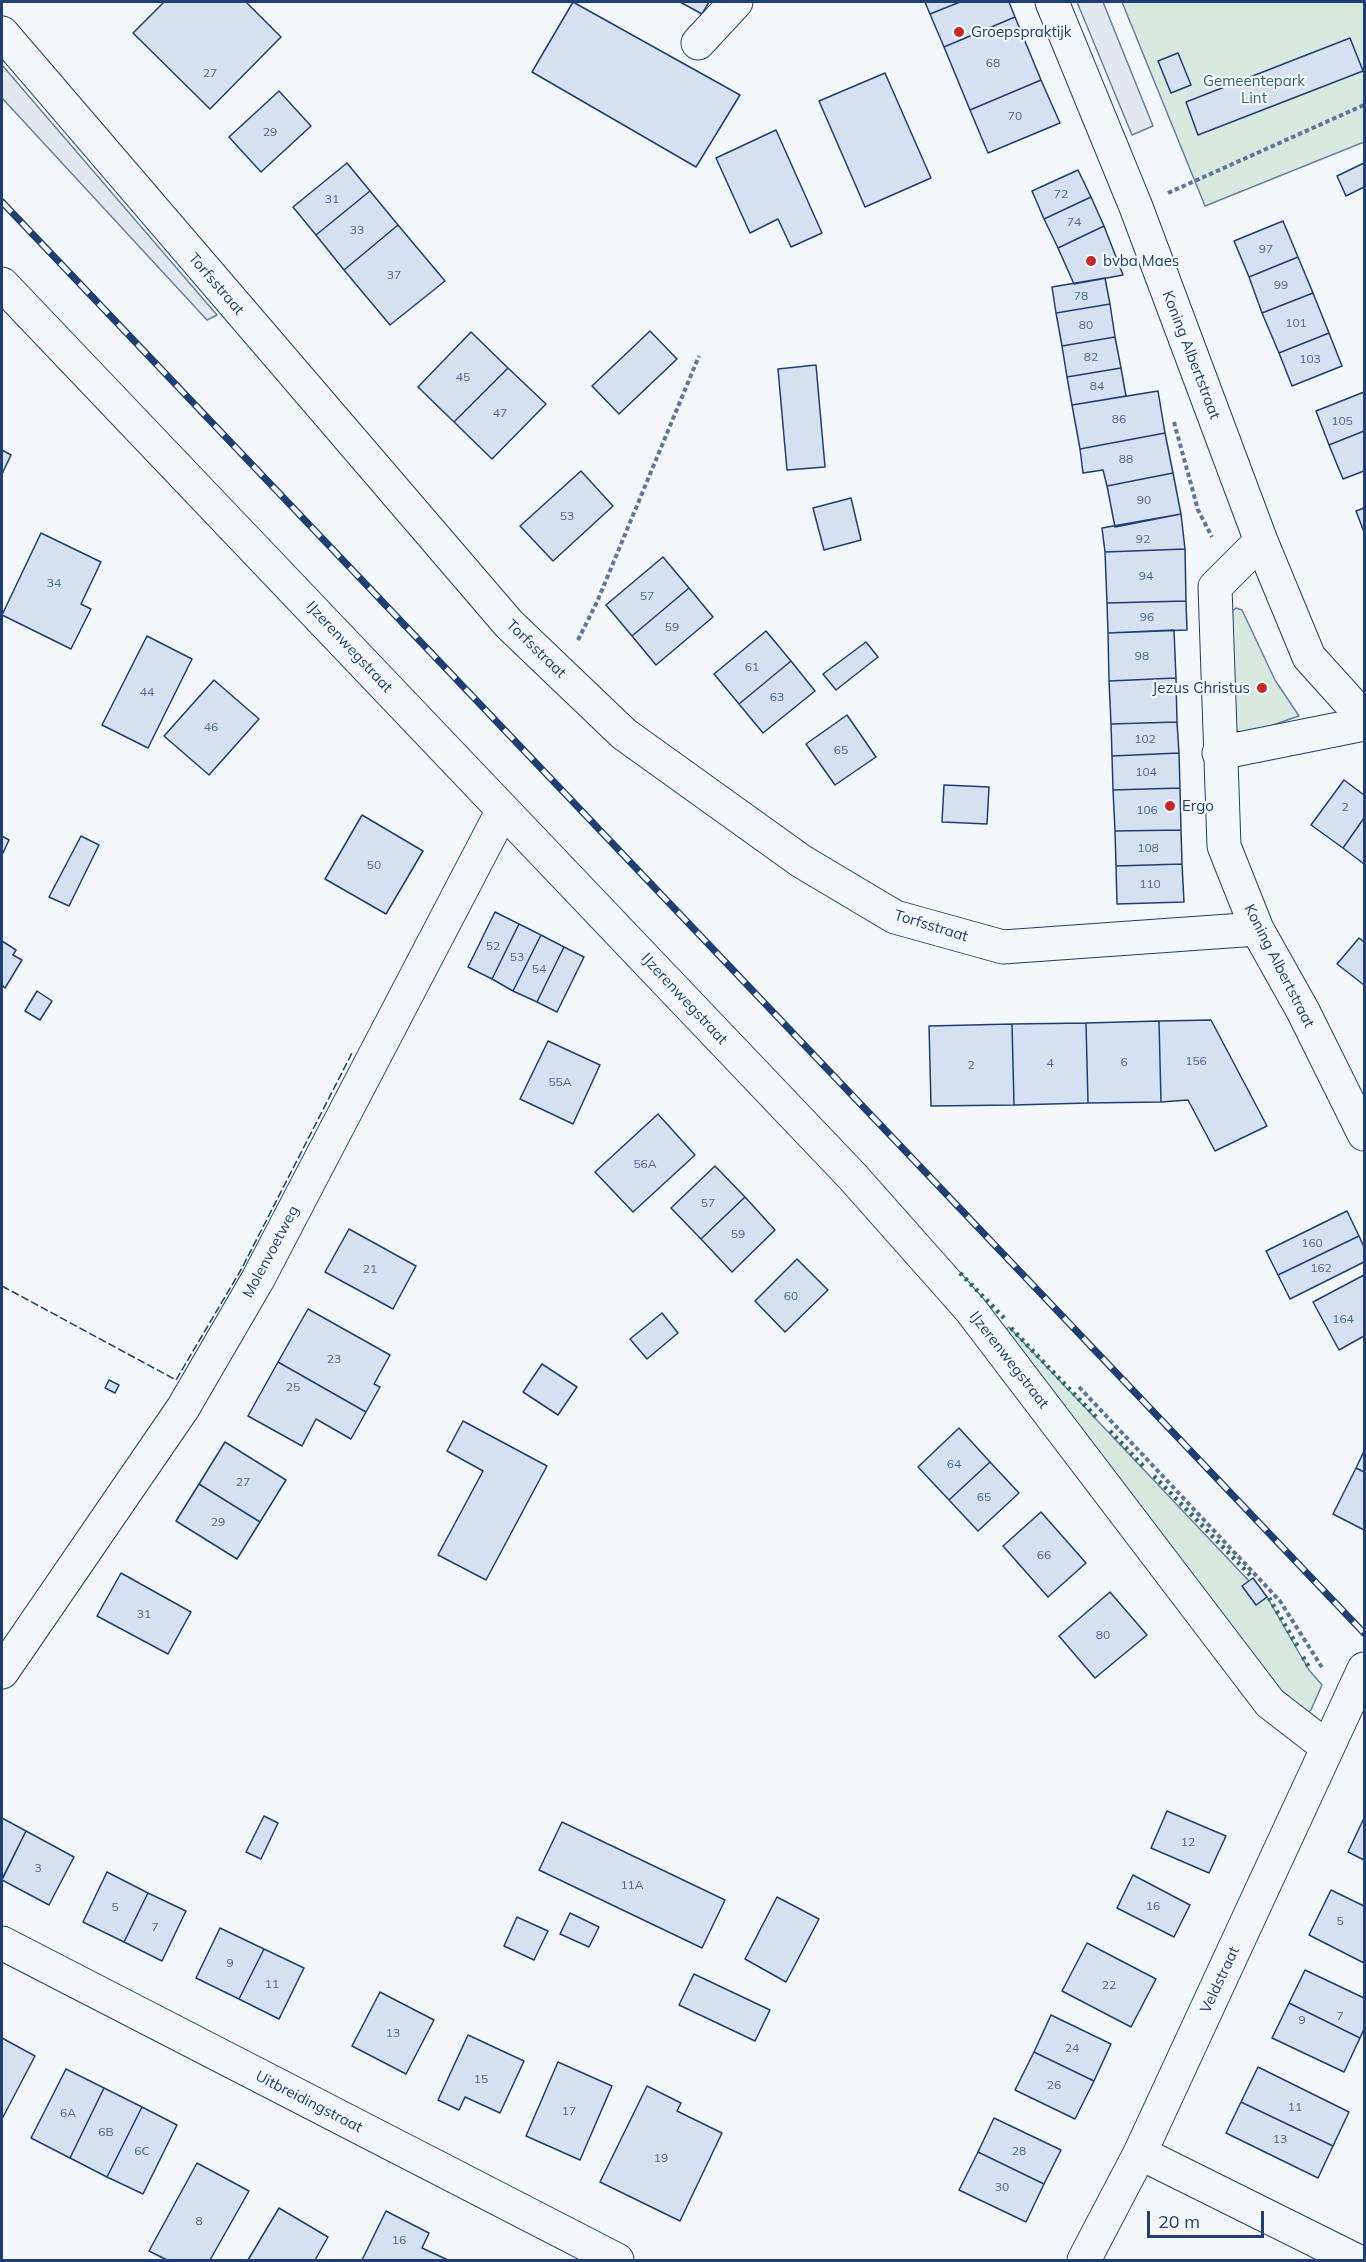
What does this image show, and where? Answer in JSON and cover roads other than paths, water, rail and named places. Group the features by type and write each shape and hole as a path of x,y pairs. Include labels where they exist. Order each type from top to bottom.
{"street":[{"path":"699,43 736,2"},
{"name":"Koning Albertstraat","path":"1052,2 1136,207 1261,542 1309,657 1365,718"},
{"name":"Torfsstraat","path":"2,33 509,624 624,734 801,861 895,917 1003,947 1257,929"},
{"name":"IJzerenwegstraat","path":"2,284 852,1176 970,1309 1270,1703 1327,1747"},
{"name":"Koning Albertstraat","path":"1261,542 1215,587 1224,846 1257,929 1303,1011 1365,1134"},
{"path":"1219,753 1365,724"},
{"name":"Molenvoetweg","path":"2,1672 189,1398 258,1279 503,810"},
{"name":"Veldstraat","path":"1084,2260 1140,2153 1358,1682"},
{"name":"Uitbreidingstraat","path":"2,1943 617,2260"},
{"path":"1140,2153 1355,2260"}],"railway":[{"path":"2,202 1364,1633"}],"place":[{"name":"Groepspraktijk","path":"959,32"},
{"name":"bvba Maes","path":"1091,261"},
{"name":"Jezus Christus","path":"1262,688"},
{"name":"Ergo","path":"1170,806"}],"park label":[{"name":"Gemeentepark Lint","path":"1254,90"}]}
